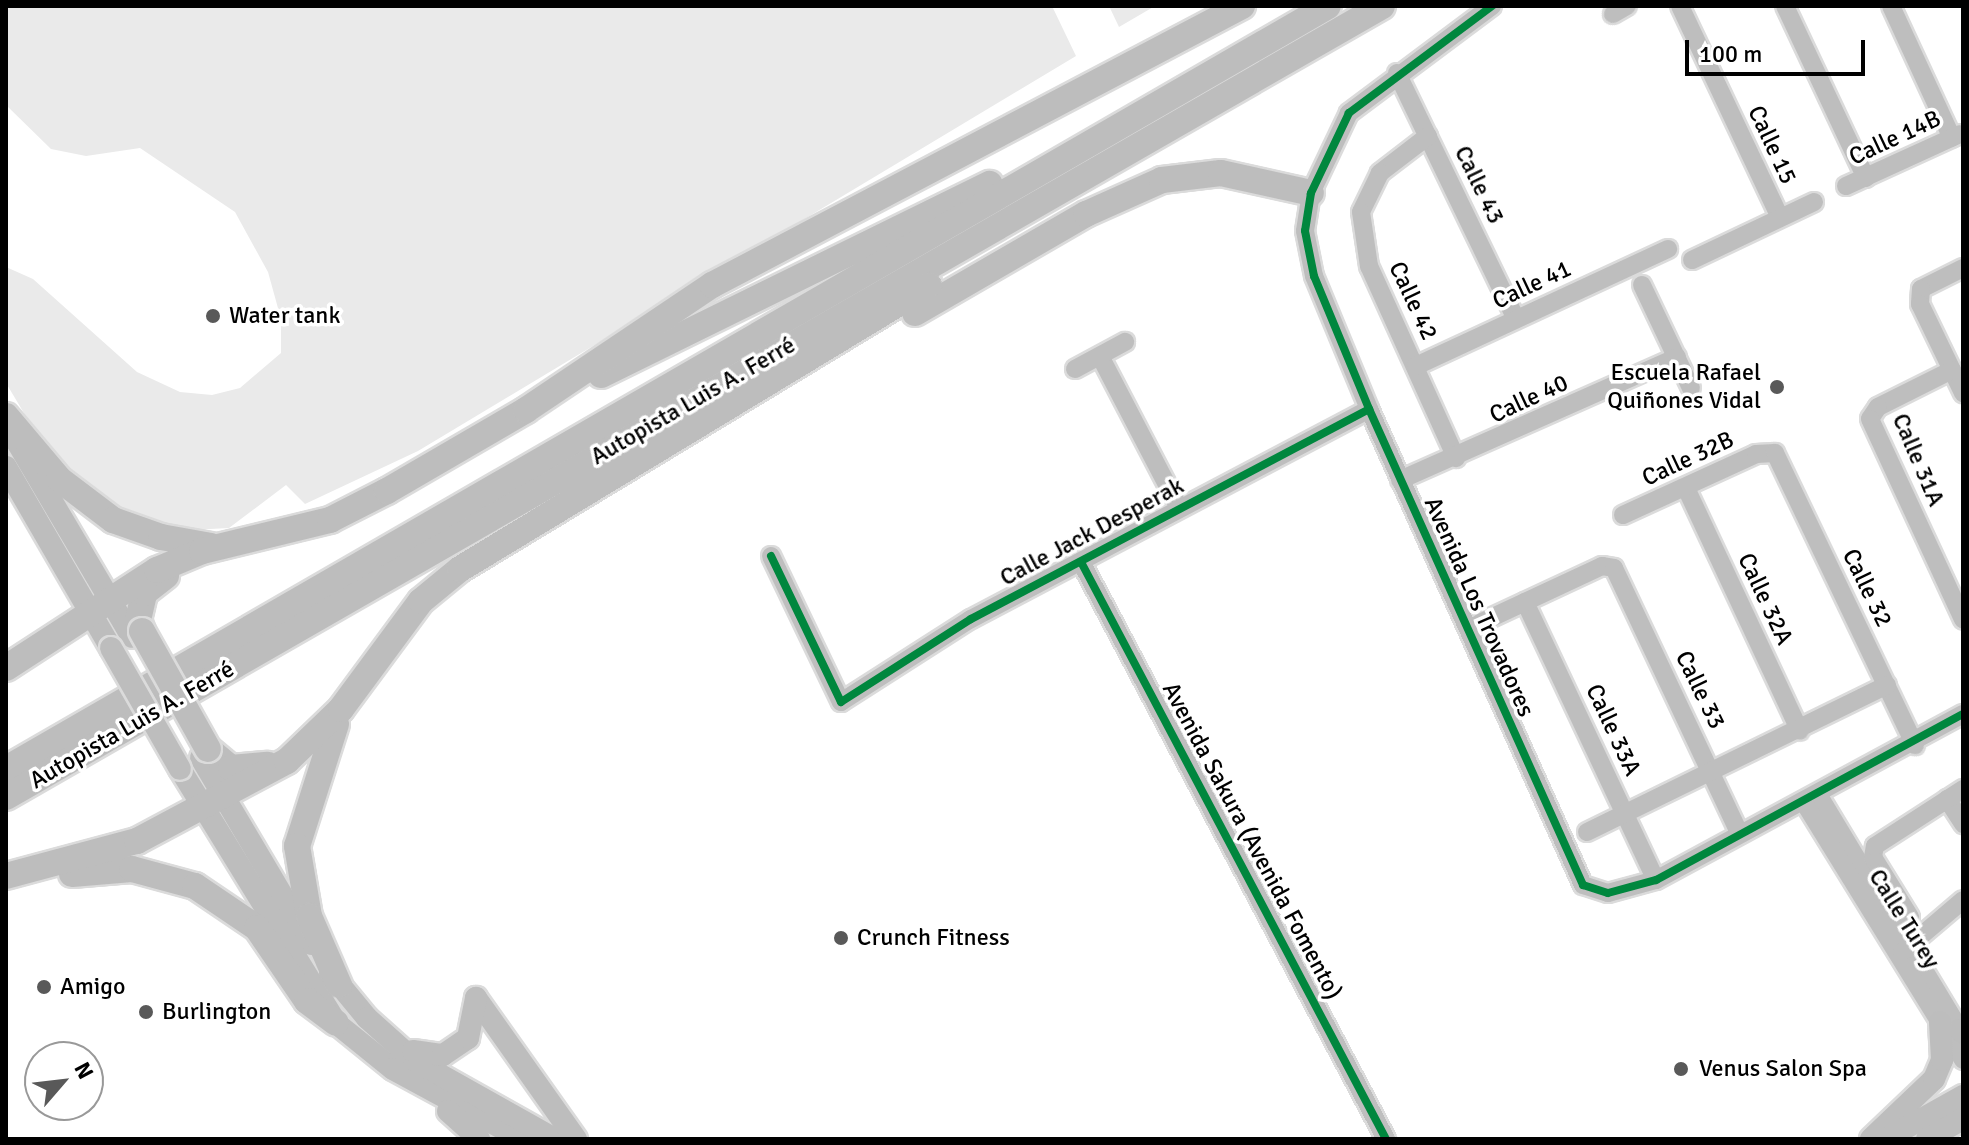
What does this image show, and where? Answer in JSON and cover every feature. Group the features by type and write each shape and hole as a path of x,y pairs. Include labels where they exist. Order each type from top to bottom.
{"highway":[{"path":"526,410 712,285 1242,6"},
{"name":"Autopista Luis A. Ferré","path":"6,769 1328,6"},
{"name":"Autopista Luis A. Ferré","path":"6,797 1382,6"},
{"path":"6,668 99,604 157,570 219,548 330,520 526,410 1004,177 1061,159"},
{"path":"6,876 137,841 280,765 313,740 341,709 421,601 460,569 1065,201 1114,160"},
{"path":"579,498 660,458 1086,214 1147,186 1184,175 1221,173 1311,193"},
{"path":"6,416 50,470 113,520 161,537 219,548"},
{"path":"219,548 156,581 144,593 137,634 204,754 231,768 280,765"},
{"path":"339,985 309,916 297,846 341,709"},
{"path":"6,890 107,869 132,869 195,886 257,928 307,1001 336,1023"}],"main road":[{"path":"6,424 99,604 111,648 180,769 213,800 339,985 414,1060 543,1130"},
{"path":"6,467 99,604 137,634"},
{"path":"204,754 213,800 336,1023 479,1139"},
{"path":"398,1045 428,1056 454,1049 468,1038 476,998 543,1130"},
{"path":"1871,1139 1934,1079 1956,1030"},
{"path":"393,1069 543,1130 576,1139"},
{"path":"1886,1139 1963,1096"},
{"path":"1927,1139 1963,1119"}],"street":[{"name":"Avenida Los Trovadores","path":"1492,6 1397,73 1349,113 1311,193 1305,231 1314,276 1369,409 1583,885 1608,893 1656,880 1915,745 1963,714"},
{"name":"Calle 15","path":"1680,6 1780,218"},
{"path":"1785,6 1866,178"},
{"path":"1891,6 1958,135"},
{"name":"Calle 43","path":"1397,73 1516,319"},
{"name":"Calle 14B","path":"1846,186 1958,135"},
{"name":"Calle 42","path":"1428,136 1380,173 1361,212 1369,266 1456,458"},
{"path":"1692,260 1814,202"},
{"name":"Calle 41","path":"1416,366 1668,249"},
{"path":"1963,268 1921,289 1920,304 1963,393"},
{"path":"1642,285 1691,388"},
{"path":"1075,369 1125,342"},
{"path":"1100,356 1179,508"},
{"name":"Calle 40","path":"1400,480 1456,458 1677,357"},
{"name":"Calle 31A","path":"1952,370 1878,407 1870,419 1963,619"},
{"name":"Calle Jack Desperak","path":"771,556 841,702 971,619 1369,409"},
{"name":"Calle 32B","path":"1623,515 1756,454 1775,453"},
{"name":"Calle 32","path":"1775,453 1915,745"},
{"name":"Calle 32A","path":"1686,488 1800,731"},
{"name":"Avenida Sakura (Avenida Fomento)","path":"1081,562 1386,1139"},
{"name":"Calle 33","path":"1525,602 1602,566 1614,568 1740,834"},
{"path":"1480,623 1525,602"},
{"name":"Calle 33A","path":"1525,602 1656,880"},
{"path":"1587,832 1800,731 1887,685"},
{"path":"1910,917 1873,857 1875,846 1955,794 1963,824"},
{"name":"Calle Turey","path":"1812,800 1956,1030 1963,1060"},
{"path":"1904,950 1963,900"}],"shaded area":[{"path":"6,6 1052,6 1076,56 418,451 305,504 286,485 229,528 173,531 116,508 49,455 6,383 6,267 33,279 137,372 180,392 212,395 240,388 281,353 281,319 268,272 235,212 140,148 86,156 51,149 6,105"},
{"path":"1109,6 1155,6 1119,27"}],"cycle path":[{"path":"1492,6 1349,113 1311,193 1305,231 1314,276 1369,409 1583,885 1608,893 1656,880 1963,714"},
{"path":"771,556 841,702 971,619 1369,409"},
{"path":"1081,562 1386,1139"}],"place":[{"name":"Water tank","path":"213,316"},
{"name":"Escuela Rafael Quiñones Vidal","path":"1777,387"},
{"name":"Crunch Fitness","path":"841,938"},
{"name":"Amigo","path":"44,987"},
{"name":"Burlington","path":"146,1012"},
{"name":"Venus Salon Spa","path":"1681,1069"}]}
